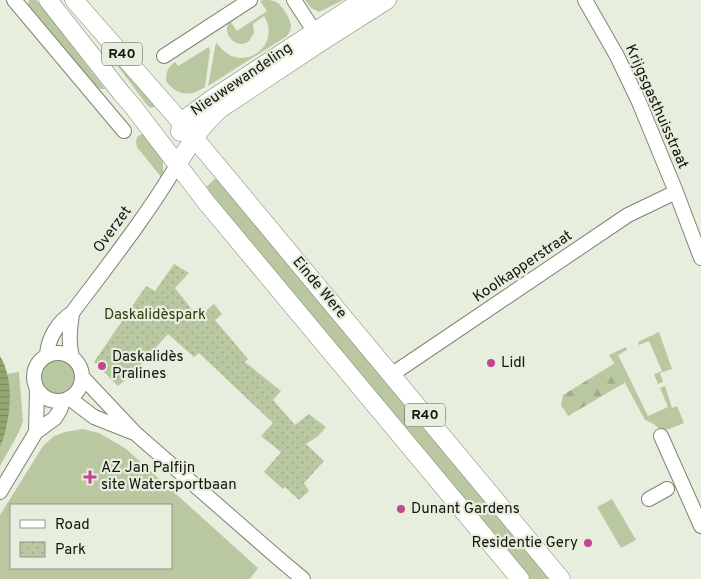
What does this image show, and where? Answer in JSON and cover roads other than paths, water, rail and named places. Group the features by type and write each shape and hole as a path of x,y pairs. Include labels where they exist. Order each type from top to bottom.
{"main road":[{"name":"R40","path":"48,0 223,222 520,579"},
{"name":"Einde Were","path":"74,0 181,122 561,579"},
{"name":"Nieuwewandeling","path":"177,165 194,138 208,120 220,109 318,37 363,0"},
{"name":"Nieuwewandeling","path":"177,165 181,122 212,99 318,37 387,0"}],"street":[{"path":"14,0 124,132"},
{"path":"164,56 250,0"},
{"path":"294,0 318,37"},
{"name":"Krijgsgasthuisstraat","path":"586,0 617,56 639,102 701,258"},
{"path":"90,92 122,94"},
{"name":"Overzet","path":"36,432 38,390 34,376 39,362 47,355 47,345 50,338 64,318 72,313 177,165"},
{"name":"Koolkapperstraat","path":"391,375 628,215 676,192"},
{"name":"Overzet","path":"72,313 69,346 72,357 79,364 82,371 82,378"},
{"path":"47,355 58,352 72,357"},
{"path":"0,492 36,432 55,418 66,400 76,393 81,386 82,378"},
{"path":"82,378 136,433 303,579"},
{"path":"38,390 48,399 55,401 66,400 94,417 136,433"},
{"path":"661,436 675,485 701,526"},
{"path":"648,498 675,485"}],"place":[{"name":"Lidl","path":"491,363"},
{"name":"Daskalidès Pralines","path":"102,366"},
{"name":"AZ Jan Palfijn site Watersportbaan","path":"90,477"},
{"name":"Dunant Gardens","path":"401,509"},
{"name":"Residentie Gery","path":"588,543"}],"park label":[{"name":"Daskalidèspark","path":"155,315"}]}
